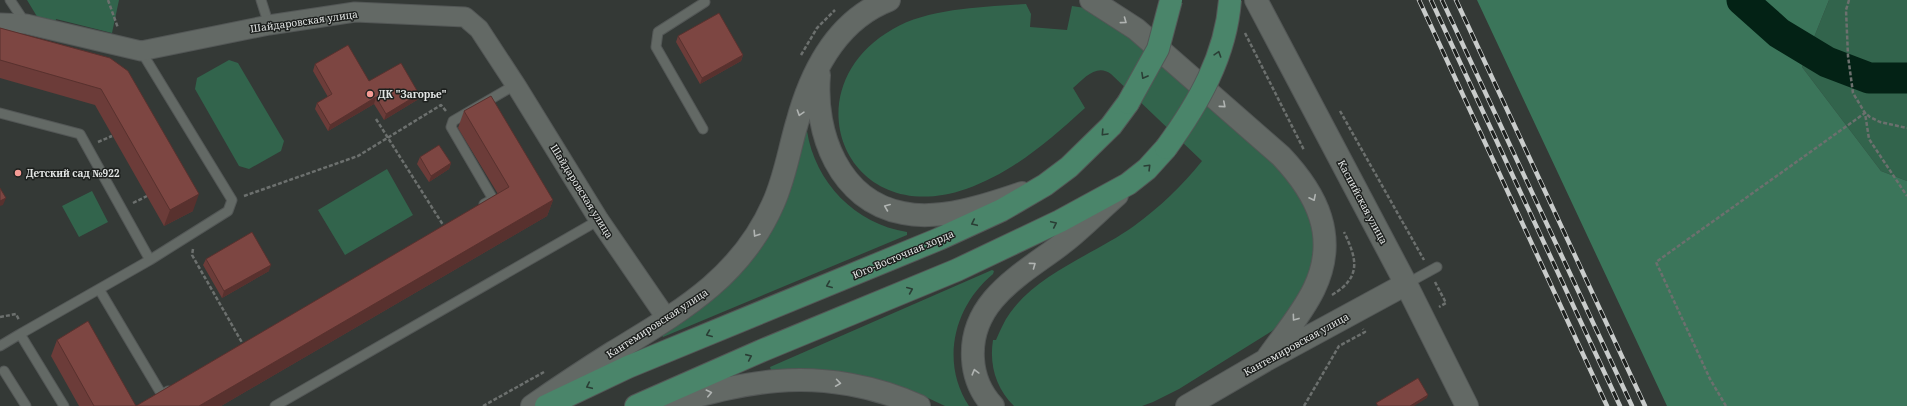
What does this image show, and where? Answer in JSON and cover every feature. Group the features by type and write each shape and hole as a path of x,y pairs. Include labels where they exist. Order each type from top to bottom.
{"main road":[{"name":"Кантемировская улица","path":"532,406 590,366 666,319 714,285 746,249 766,219 782,181 804,100 809,62 829,47 851,23 872,8 889,0"},
{"path":"1091,0 1136,29 1281,156 1308,188 1314,198 1319,212 1325,240 1319,278 1307,302 1266,360"},
{"name":"Юго-Восточная хорда","path":"546,406 628,367 939,239 1002,210 1046,185 1091,147 1111,126 1128,103 1158,49 1171,0"},
{"path":"993,406 981,389 974,370 973,352 975,335 982,315 992,300 1010,282 1067,240 1128,184 1147,169 1166,148 1195,106 1218,57 1226,29 1230,0"},
{"name":"Каспийская улица","path":"1256,0 1406,284 1467,406"},
{"path":"809,62 818,89 819,111 827,144 834,160 840,172 852,185 866,197 879,204 903,213 925,215 961,211 1046,185"},
{"path":"636,406 957,270 1060,221 1128,184"},
{"name":"Кантемировская улица","path":"1187,406 1266,360 1406,284"},
{"path":"658,406 749,384 803,380 827,382 879,391 919,406"}],"street":[{"name":"Шайдаровская улица","path":"0,23 26,24 133,48 355,12 465,17 479,29 517,87 599,220 666,319"}],"lane":[{"path":"10,0 26,24"},
{"path":"261,0 269,25"},
{"path":"704,129 656,47 658,32 705,2"},
{"path":"0,346 150,260 228,211 232,200 133,48"},
{"path":"475,210 493,199 451,127 453,121 508,89 517,87"},
{"path":"0,113 80,134 150,260"},
{"path":"275,406 599,220"},
{"path":"1406,284 1433,269"},
{"path":"99,289 162,395 176,387"},
{"path":"23,333 64,406"},
{"path":"4,371 26,406"}],"path":[{"path":"108,0 133,48"},
{"path":"1850,0 1846,10 1848,56 1853,93 1865,113 1870,139 1907,196"},
{"path":"809,62 818,28 839,7"},
{"path":"232,200 358,156 441,104 453,121"},
{"path":"1340,111 1433,269 1446,303"},
{"path":"1865,113 1880,122 1907,128"},
{"path":"1726,406 1710,379 1656,262 1865,113"},
{"path":"376,118 445,228"},
{"path":"194,232 192,255 244,346"},
{"path":"0,317 16,314 23,333"},
{"path":"1304,406 1339,346 1365,332 1362,327"},
{"path":"483,406 548,370"}],"green space":[{"path":"27,0 119,0 112,33 56,19 55,25 44,28"},
{"path":"1477,0 1829,0 1802,67 1881,171 1907,181 1907,406 1667,406"},
{"path":"1829,0 1907,0 1907,181 1881,171 1802,67"},
{"path":"1026,4 1031,14 1030,27 1067,30 1072,6 1085,8 1115,23 1252,140 1301,194 1315,230 1313,271 1285,318 1272,331 1179,389 1142,406 1014,406 998,384 992,358 993,340 996,340 1008,316 1022,299 1051,275 1119,236 1144,219 1179,188 1202,161 1111,74 1101,70 1086,76 1073,88 1085,108 1058,132 1015,165 966,189 924,197 889,190 862,172 845,147 838,117 844,85 861,55 893,29 907,22 940,13 975,8"},
{"path":"229,60 238,63 284,141 281,151 249,169 239,166 195,89 197,78"},
{"path":"805,130 807,131 811,150 819,167 828,183 840,198 871,220 888,227 907,232 907,235 663,337 661,334 713,298"},
{"path":"387,169 413,215 345,255 318,210"},
{"path":"92,191 108,222 79,237 62,206"},
{"path":"992,270 994,271 993,274 980,287 969,302 961,318 956,336 954,353 955,371 960,389 969,406 945,406 913,391 864,376 832,371 771,370 770,367"}],"building":[{"path":"719,13 743,55 702,78 678,36"},
{"path":"0,28 110,58 128,71 199,194 170,210 101,89 0,60"},
{"name":"ДК \"Загорье\"","path":"348,45 369,81 401,63 419,94 386,114 376,97 330,125 317,103 332,94 315,64"},
{"path":"491,96 553,200 199,406 136,406 509,187 464,111"},
{"path":"439,145 451,163 431,176 420,157"},
{"path":"0,188 6,198 0,201"},
{"path":"252,232 271,265 224,291 206,259"},
{"path":"88,321 136,406 94,406 57,340"},
{"path":"1418,378 1428,395 1410,406 1378,406 1376,403"}],"waterway":[{"path":"1742,0 1779,33 1827,62 1869,78 1907,78"}],"railway":[{"path":"1419,0 1607,406"},
{"path":"1431,0 1620,406"},
{"path":"1442,0 1632,406"},
{"path":"1456,0 1645,406"}],"place":[{"name":"ДК \"Загорье\"","path":"370,94"},
{"name":"Детский сад №922","path":"18,173"}]}
